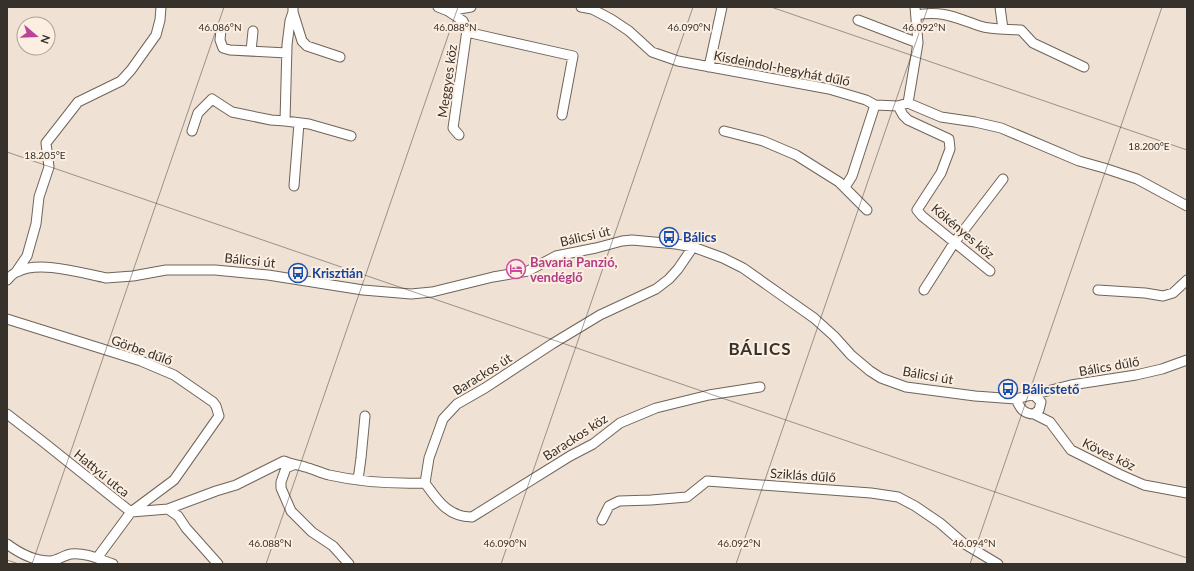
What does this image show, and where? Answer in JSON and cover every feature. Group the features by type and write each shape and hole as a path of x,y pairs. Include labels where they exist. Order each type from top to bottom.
{"street":[{"path":"16,272 27,256 36,224 39,196 49,167 46,143 78,102 121,81 131,70 156,35 160,20 161,7"},
{"path":"438,7 448,11 463,21 467,30 471,34 573,56 562,115"},
{"path":"448,11 471,7"},
{"name":"Kisdeindol-hegyhát dűlő","path":"581,7 592,9 610,19 629,32 652,52 678,61 829,89 866,100 875,105 898,106 908,103"},
{"path":"709,67 722,7"},
{"path":"1000,7 1003,29"},
{"path":"285,121 287,53 290,21 293,9"},
{"path":"293,9 302,41 307,46 340,57"},
{"path":"1084,67 1033,43 1020,30 981,26 968,20 946,14 916,11 918,42 908,103 941,117 975,122 1001,128 1079,161 1137,179 1187,206"},
{"path":"858,20 918,42"},
{"path":"220,30 220,40 223,48 230,50 287,53"},
{"path":"251,51 253,30"},
{"name":"Meggyes köz","path":"459,135 453,128 467,30"},
{"path":"192,131 198,113 212,99 232,112 271,120 322,127 351,136"},
{"path":"845,187 852,176 875,105"},
{"name":"Kökényes köz","path":"898,106 908,120 949,139 950,149 941,173 917,210 954,243 990,271"},
{"path":"294,186 299,123"},
{"path":"724,131 762,141 796,155 845,187 867,210"},
{"path":"924,290 954,243 1003,180"},
{"name":"Bálicsi út","path":"7,280 16,272 35,267 46,267 106,278 116,278 166,270 215,270 268,275 363,290 411,294 432,292 528,270 556,256 622,241 632,240 670,243 693,247 723,258 743,268 814,318 834,336 850,355 870,371 882,378 906,387 975,396 1016,398 1034,394"},
{"name":"Barackos út","path":"425,483 429,458 443,419 457,404 485,388 552,344 600,315 656,289 669,279 678,269 693,247"},
{"path":"1098,290 1145,293 1163,296 1174,293 1187,280"},
{"name":"Görbe dűlő","path":"7,319 147,364 174,375 213,402 216,406 220,416 174,480 131,512"},
{"name":"Bálics dűlő","path":"1034,394 1071,385 1136,376 1187,360"},
{"name":"Barackos köz","path":"425,483 441,506 462,517 472,517 570,456 593,444 620,423 656,408 709,395 760,387"},
{"path":"1016,398 1022,411 1028,414 1034,414 1039,410 1041,404 1040,400 1034,394"},
{"name":"Hattyú utca","path":"7,414 131,512 168,509"},
{"name":"Köves köz","path":"1034,414 1050,422 1071,450 1144,485 1187,493"},
{"path":"358,480 365,416"},
{"path":"168,509 236,485 284,461 328,475 358,480 390,484 425,483"},
{"path":"293,465 286,468 281,482 283,492 291,511 312,532 333,546 349,564"},
{"name":"Sziklás dűlő","path":"602,520 609,506 619,500 651,500 687,497 707,481 871,493 898,497 915,506 940,523 963,543 998,564"},
{"path":"168,509 178,516 218,564"},
{"path":"97,558 131,512"},
{"path":"7,544 17,552 34,558 51,561 72,554 90,556 113,564"}],"place":[{"name":"Bálics","path":"669,237"},
{"name":"Bavaria Panzió, vendéglő","path":"516,269"},
{"name":"Krisztián","path":"298,273"},
{"name":"Bálicstető","path":"1008,389"}],"district":[{"name":"BÁLICS","path":"760,348"}]}
